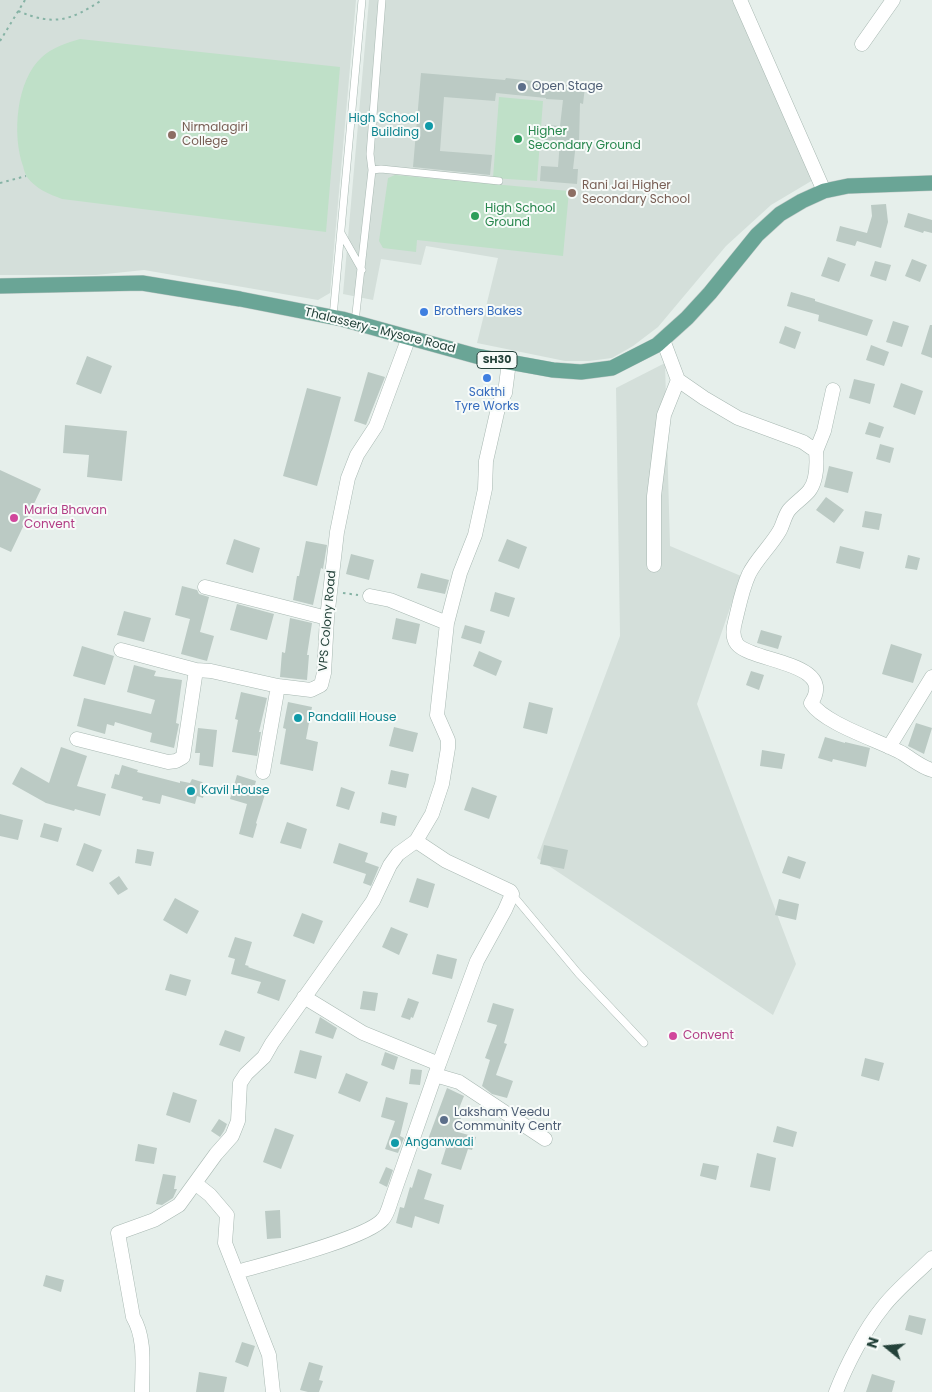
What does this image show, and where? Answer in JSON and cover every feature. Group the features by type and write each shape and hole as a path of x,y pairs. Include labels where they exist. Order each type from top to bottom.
{"main road":[{"name":"Thalassery - Mysore Road","path":"0,286 142,284 240,299 334,317 476,356 553,370 581,372 612,368 657,345 705,299 757,235 780,214 802,201 824,190 857,186 932,183"}],"street":[{"path":"740,0 824,190"},
{"path":"862,44 892,0"},
{"name":"VPS Colony Road","path":"121,650 196,670 211,671 278,686 311,690 321,685 324,673 327,618 337,532 348,478 357,455 376,426 409,337"},
{"path":"663,340 678,380 738,418 803,442 816,450"},
{"path":"142,1392 142,1346 139,1327 133,1316 118,1233 154,1220 178,1205 232,1136 238,1121 240,1083 246,1074 264,1057 304,997 373,901 390,865 398,854 416,842 432,814 442,784 448,748 448,740 437,715 446,623 460,573 475,535 485,488 486,461 500,404 505,393 508,362"},
{"path":"654,564 655,487 664,415 678,380"},
{"path":"833,390 824,432 816,450 817,462 810,490 788,511 780,531 749,573 741,596 733,637 738,645 748,652 791,664 810,676 817,687 816,696 811,703 816,710 834,721 932,770"},
{"path":"205,587 327,618"},
{"path":"370,596 390,600 446,623"},
{"path":"77,739 168,762 176,762 183,757 196,670"},
{"path":"889,747 932,677"},
{"path":"263,772 278,686"},
{"path":"237,1272 348,1238 369,1229 383,1219 391,1201 477,961 506,910 512,894 491,881 446,861 416,842"},
{"path":"304,997 363,1033 459,1082 545,1139"},
{"path":"195,1182 210,1195 227,1215 225,1243 269,1355 273,1392"},
{"path":"836,1392 864,1336 883,1307 932,1258"}],"lane":[{"path":"334,317 362,0"},
{"path":"355,322 372,170 370,154 382,0"},
{"path":"373,118 403,119"},
{"path":"372,170 499,181"},
{"path":"341,233 362,270"},
{"path":"512,894 578,973 644,1043"}],"path":[{"path":"0,41 25,0"},
{"path":"18,11 33,17 56,21 79,15 102,0"},
{"path":"0,183 26,176"},
{"path":"330,592 370,596"}],"shaded area":[{"name":"Nirmalagiri College","path":"0,0 356,0 330,293 318,300 144,270 96,275 0,275"},
{"name":"Rani Jai Higher Secondary School","path":"369,0 734,0 813,180 771,205 726,246 658,327 633,346 612,358 589,361 565,361 477,343 498,258 426,246 421,265 381,259 373,300 343,294"},
{"path":"665,363 670,546 741,576 697,704 796,964 773,1015 537,858 620,636 616,388"}],"green space":[{"path":"80,39 340,67 326,232 62,199 34,185 26,175 18,139 17,124 22,93 33,67 42,57 55,48"},
{"name":"Higher Secondary Ground","path":"499,97 543,101 537,181 493,178"},
{"name":"High School Ground","path":"395,175 569,191 563,256 417,240 416,252 383,248 379,241 388,178"}],"building":[{"path":"421,73 505,80 506,78 585,87 583,104 580,103 579,143 576,143 573,169 578,169 577,184 540,181 541,166 558,167 560,141 544,140 545,125 560,126 563,100 546,98 496,93 495,101 444,97 440,151 492,155 490,175 413,167"},
{"path":"886,204 888,222 881,248 857,241 855,246 836,241 840,226 867,233 872,216 871,205"},
{"path":"908,213 932,220 932,233 924,231 923,233 904,227"},
{"path":"828,257 846,264 839,282 821,276"},
{"path":"912,259 927,265 920,282 905,276"},
{"path":"875,261 891,265 886,281 870,276"},
{"path":"791,292 873,320 867,336 818,321 819,315 787,306"},
{"path":"893,321 909,326 902,347 886,342"},
{"path":"930,325 932,325 932,358 921,354"},
{"path":"785,326 801,332 795,349 779,343"},
{"path":"871,345 889,352 884,366 866,360"},
{"path":"87,356 112,366 101,394 76,384"},
{"path":"368,372 385,377 366,425 354,421"},
{"path":"854,379 875,384 870,404 849,398"},
{"path":"901,383 923,391 915,415 893,407"},
{"path":"307,388 341,397 317,486 283,476"},
{"path":"869,422 884,427 880,438 865,434"},
{"path":"65,425 127,431 122,481 87,477 89,455 63,453"},
{"path":"880,444 894,448 890,463 876,459"},
{"path":"829,466 853,472 848,493 824,487"},
{"name":"Maria Bhavan Convent","path":"0,470 41,489 11,552 0,547"},
{"path":"826,497 844,510 834,523 816,510"},
{"path":"865,511 882,514 879,530 862,527"},
{"path":"234,539 260,548 253,573 226,564"},
{"path":"507,539 527,547 519,569 498,561"},
{"path":"306,541 327,545 323,569 321,568 313,605 293,600"},
{"path":"840,546 864,552 860,569 836,563"},
{"path":"351,554 374,560 369,580 346,574"},
{"path":"908,555 920,558 917,570 905,568"},
{"path":"421,573 449,580 445,594 417,588"},
{"path":"182,586 197,590 199,594 209,597 200,632 214,636 207,661 181,654 190,619 175,615"},
{"path":"495,592 515,598 509,617 490,611"},
{"path":"237,604 274,614 267,640 230,630"},
{"path":"124,611 151,618 144,642 117,635"},
{"path":"290,618 312,623 307,655 309,655 307,680 280,677 282,652 285,653"},
{"path":"396,618 420,624 416,644 392,639"},
{"path":"465,625 485,631 481,644 461,638"},
{"path":"761,630 782,636 778,649 757,643"},
{"path":"891,644 922,654 913,683 882,674"},
{"path":"82,646 114,656 105,685 73,676"},
{"path":"479,651 502,661 496,676 473,666"},
{"path":"134,665 156,671 154,676 182,680 176,723 179,724 174,748 150,742 152,733 115,722 114,726 107,724 105,734 77,726 84,698 151,714 155,700 127,692"},
{"path":"751,671 764,675 759,690 746,685"},
{"path":"241,692 267,698 259,732 261,732 257,756 232,752 238,720 235,719"},
{"path":"288,702 312,707 306,739 318,742 313,771 280,764 286,729 283,728"},
{"path":"529,702 553,708 547,734 523,728"},
{"path":"916,723 932,728 924,754 908,746"},
{"path":"394,727 418,733 413,752 389,746"},
{"path":"198,728 217,730 213,767 199,765 200,753 195,753"},
{"path":"825,737 870,748 866,767 833,759 832,762 818,758"},
{"path":"61,747 87,756 77,786 106,794 100,816 46,803 12,784 21,767 49,783"},
{"path":"762,750 785,754 782,769 760,766"},
{"path":"122,765 138,770 137,772 180,783 180,781 190,783 192,779 202,782 206,786 203,798 197,796 195,804 162,795 160,804 142,800 143,797 111,788 115,774 119,775"},
{"path":"391,770 409,774 406,788 388,784"},
{"path":"237,775 256,781 254,788 266,791 253,838 239,834 247,804 230,799"},
{"path":"341,787 355,792 349,810 336,806"},
{"path":"472,787 497,796 489,819 464,810"},
{"path":"382,812 397,816 395,826 380,823"},
{"path":"0,814 23,820 18,840 0,836"},
{"path":"287,822 307,829 301,849 280,843"},
{"path":"44,823 62,828 58,842 40,837"},
{"path":"84,843 102,850 93,872 76,865"},
{"path":"339,843 368,853 365,862 379,867 371,886 363,883 366,874 333,863"},
{"path":"544,845 568,850 564,869 540,864"},
{"path":"137,849 154,852 151,866 135,863"},
{"path":"788,856 806,862 800,879 782,873"},
{"path":"119,876 128,889 118,895 109,883"},
{"path":"417,878 435,884 428,908 409,902"},
{"path":"175,898 199,911 187,934 163,920"},
{"path":"779,899 799,904 796,920 775,915"},
{"path":"302,913 323,921 314,944 293,936"},
{"path":"391,927 408,934 399,955 382,947"},
{"path":"235,937 252,942 245,965 286,980 279,1001 257,993 261,982 231,974 235,959 228,957"},
{"path":"437,954 457,959 452,979 432,974"},
{"path":"170,974 191,980 186,996 165,990"},
{"path":"363,991 378,993 375,1011 360,1009"},
{"path":"408,998 419,1002 413,1018 411,1017 410,1020 401,1017"},
{"path":"493,1003 514,1009 504,1043 507,1044 496,1075 513,1081 507,1098 492,1094 482,1086 490,1060 485,1058 497,1025 487,1022"},
{"path":"320,1017 337,1028 333,1039 315,1033"},
{"path":"225,1030 245,1037 240,1052 219,1045"},
{"path":"300,1050 322,1056 316,1079 294,1073"},
{"path":"385,1052 398,1057 394,1070 381,1065"},
{"path":"865,1058 884,1063 879,1081 861,1076"},
{"path":"411,1069 422,1070 420,1085 409,1084"},
{"path":"346,1073 368,1082 360,1102 338,1093"},
{"path":"447,1088 464,1096 456,1116 461,1118 454,1131 476,1137 472,1150 468,1149 461,1170 441,1164 446,1148 427,1142"},
{"path":"173,1092 197,1100 190,1123 166,1115"},
{"path":"386,1097 408,1103 400,1136 404,1138 398,1153 385,1149 395,1121 381,1117"},
{"path":"219,1119 227,1124 220,1137 211,1131"},
{"path":"777,1126 797,1132 793,1147 773,1142"},
{"path":"275,1128 294,1135 281,1169 263,1162"},
{"path":"138,1144 157,1148 154,1164 135,1161"},
{"path":"757,1153 776,1158 770,1191 750,1187"},
{"path":"703,1163 719,1166 716,1180 700,1176"},
{"path":"386,1167 393,1170 387,1187 379,1183"},
{"path":"418,1169 432,1174 424,1199 444,1205 439,1224 415,1216 412,1228 396,1223 400,1207 404,1208"},
{"path":"163,1174 176,1176 174,1189 177,1189 173,1198 162,1205 156,1204"},
{"path":"280,1210 281,1238 267,1239 265,1211"},
{"path":"46,1275 64,1280 61,1292 43,1286"},
{"path":"909,1315 926,1319 922,1335 905,1330"},
{"path":"242,1342 255,1346 248,1367 235,1362"},
{"path":"309,1362 323,1366 319,1380 323,1381 319,1392 300,1390"},
{"path":"199,1372 227,1377 224,1392 196,1392"},
{"path":"872,1374 895,1381 892,1392 866,1392"}],"place":[{"name":"Open Stage","path":"522,87"},
{"name":"High School Building","path":"429,126"},
{"name":"Nirmalagiri College","path":"172,135"},
{"name":"Higher Secondary Ground","path":"518,139"},
{"name":"Rani Jai Higher Secondary School","path":"572,193"},
{"name":"High School Ground","path":"475,216"},
{"name":"Brothers Bakes","path":"424,312"},
{"name":"Sakthi Tyre Works","path":"487,378"},
{"name":"Maria Bhavan Convent","path":"14,518"},
{"name":"Pandalil House","path":"298,718"},
{"name":"Kavil House","path":"191,791"},
{"name":"Convent","path":"673,1036"},
{"name":"Laksham Veedu Community Centr","path":"444,1120"},
{"name":"Anganwadi","path":"395,1143"}]}
